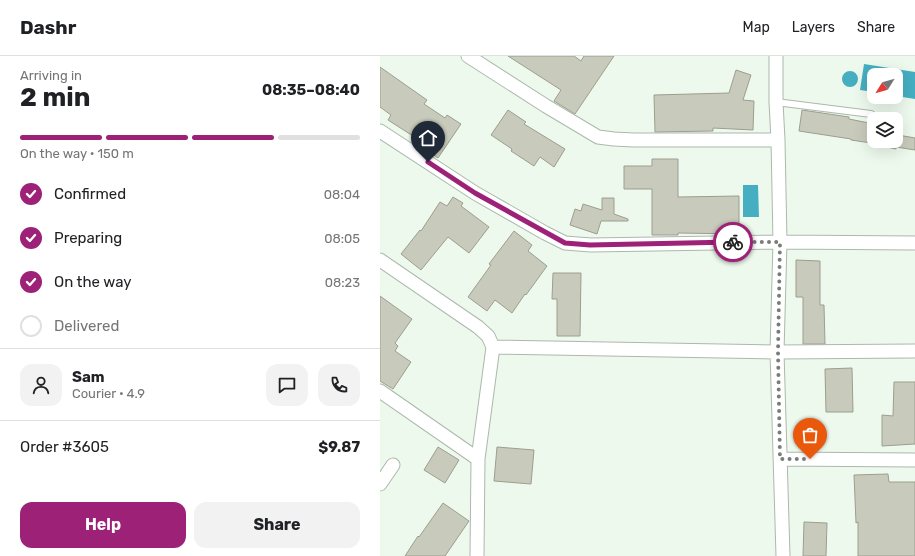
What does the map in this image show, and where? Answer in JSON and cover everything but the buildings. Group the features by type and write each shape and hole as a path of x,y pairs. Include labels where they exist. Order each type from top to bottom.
{"street":[{"path":"468,56 598,137 614,140 778,140"},
{"path":"776,56 780,242 778,352 783,556"},
{"path":"380,131 475,193 565,243 590,245 780,242 915,243"},
{"path":"380,260 478,326 488,336 493,347 478,459 477,556"},
{"path":"493,347 778,352 915,351"},
{"path":"380,391 478,459"},
{"path":"780,459 915,460"},
{"path":"380,484 393,465"}],"lane":[{"path":"776,102 867,113"}],"water":[{"path":"864,64 890,68 867,68 867,91 860,90"},
{"path":"903,70 915,72 915,99 903,97"},
{"path":"850,71 856,73 858,79 856,85 850,87 844,85 842,79 844,73"},
{"path":"743,185 758,185 759,217 743,217"}],"way so far":[{"path":"733,242 780,242 778,352 780,459 810,459"}],"route":[{"path":"428,162 475,193 565,243 590,245 733,242"}]}
